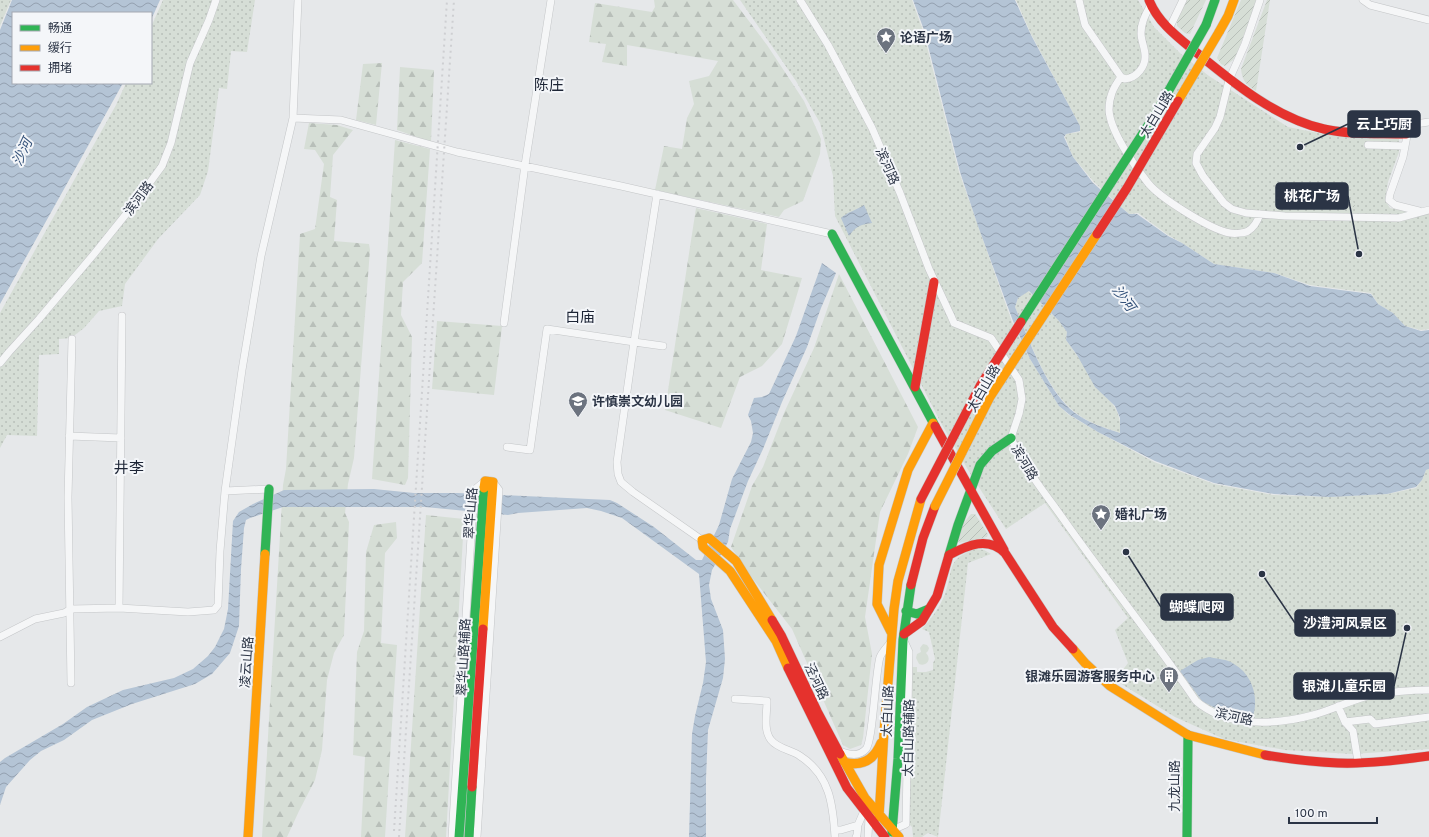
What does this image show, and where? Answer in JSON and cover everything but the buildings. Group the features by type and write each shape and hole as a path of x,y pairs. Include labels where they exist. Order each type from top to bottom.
{"street":[{"name":"滨河路","path":"0,363 94,254 135,203 162,166 171,143 190,63 216,0"},
{"path":"0,637 35,619 64,613 70,609 120,608 188,612 214,610 218,606 220,551 225,491 242,370 261,256 293,118 298,0"},
{"path":"504,323 525,165 551,0"},
{"name":"滨河路","path":"800,0 828,45 872,128 900,193 934,282 954,323 991,338 1019,380 1022,399 1011,438 1019,456 1082,545 1136,615 1196,701 1215,713 1232,718 1249,722 1270,722 1305,717 1367,697 1391,692 1429,690"},
{"path":"1079,0 1085,25 1121,77 1125,79 1129,79 1136,75 1143,66 1145,56 1141,34 1143,19 1150,2"},
{"path":"1169,30 1183,0"},
{"name":"太白山路","path":"881,835 880,815 884,732 891,638 898,581 921,499 980,386 1156,113 1206,25 1215,0"},
{"name":"太白山路","path":"892,833 899,752 903,636 906,611 914,568 935,506 990,397 1127,188 1219,32 1228,16 1234,0"},
{"path":"1260,0 1245,44 1229,80 1220,117 1215,128 1197,154 1196,163 1203,176 1224,203 1232,209 1246,213 1292,217 1399,218 1429,210"},
{"path":"1363,0 1370,5 1429,20"},
{"path":"1150,2 1156,15 1169,30 1229,80 1277,111 1313,126 1330,130 1358,133 1406,134"},
{"path":"1121,77 1111,91 1109,112 1121,144 1148,184 1180,208 1211,226 1231,233 1248,232 1256,224 1260,214"},
{"path":"293,118 341,120 457,152 525,165 832,234 965,480 970,492 1005,553 1053,627 1084,664 1110,686 1188,736 1256,754 1296,760 1338,763 1402,760 1429,756"},
{"path":"1421,211 1395,205 1389,200 1403,157 1409,124 1429,122"},
{"path":"1368,145 1404,146"},
{"path":"657,194 617,462 618,474 621,482 633,492 705,541"},
{"path":"915,387 934,282"},
{"path":"120,608 122,316"},
{"path":"507,447 530,450 547,329 663,346"},
{"path":"71,684 68,497 72,339"},
{"path":"837,750 851,755 861,753 867,748 870,742 880,656 891,638 877,604 880,564 908,470 933,423"},
{"path":"69,436 121,438"},
{"path":"903,636 922,621 937,596 958,525 970,492 982,468 992,451 1011,438"},
{"name":"翠华山路辅路","path":"452,837 474,490 491,486 476,837"},
{"name":"翠华山路","path":"470,837 490,525 491,486"},
{"path":"225,491 269,490"},
{"name":"凌云山路","path":"248,837 269,490"},
{"name":"翠华山路","path":"459,837 490,525"},
{"name":"泾河路","path":"705,541 736,561 781,635 817,712 852,777 865,798 880,815 892,833 900,837"},
{"name":"泾河路","path":"705,541 730,571 776,641 847,788 881,835"},
{"path":"949,555 964,547 985,543 994,544 1005,553"},
{"path":"906,611 917,614 929,609"},
{"name":"太白山路辅路","path":"892,833 906,824 909,652 903,636"},
{"path":"735,699 767,701 766,730 771,740 800,756 813,766 825,782 831,799 835,833 858,824 867,814"},
{"path":"1338,706 1345,722 1353,731 1358,762"},
{"path":"1345,722 1370,719 1375,724 1429,718"},
{"path":"844,762 853,765 872,759 878,752 884,732"},
{"name":"九龙山路","path":"1187,837 1188,736"},
{"path":"867,814 868,837"},
{"path":"856,837 858,824"}],"green space":[{"path":"0,0 11,0 0,26"},
{"path":"163,0 255,0 247,52 231,51 227,89 219,88 208,171 200,195 158,239 125,284 122,306 99,311 84,328 71,338 59,339 59,354 39,355 37,436 7,435 0,448 0,313 116,105 126,84 152,84 152,25"},
{"path":"654,0 733,0 767,45 804,101 821,139 820,154 803,201 784,210 779,217 655,190 664,146 682,149 687,118 694,104 689,81 709,76 718,61 627,45 627,66 602,62 606,44 589,42 595,3 652,12 655,7"},
{"path":"740,0 912,0 923,31 959,172 1012,322 1030,359 1059,406 1069,415 1154,462 1214,484 1273,495 1329,497 1388,494 1416,488 1422,480 1426,470 1429,469 1429,749 1352,754 1285,750 1224,739 1175,717 1115,680 1128,663 1115,630 1128,618 1045,503 1006,529 971,475 941,423 835,216 833,176 820,123 796,81"},
{"path":"1016,0 1138,0 1154,27 1181,54 1209,76 1288,127 1323,134 1363,138 1399,139 1399,152 1388,182 1385,200 1390,208 1411,212 1429,212 1429,329 1421,330 1405,326 1393,313 1378,304 1371,293 1310,285 1274,273 1214,264 1168,235 1138,213 1129,214 1094,182 1073,157 1065,137 1066,134 1080,132 1080,126 1031,34"},
{"path":"1187,0 1206,0 1190,34 1185,33 1177,26 1177,20"},
{"path":"1241,0 1256,0 1236,56 1225,66 1221,64 1217,58"},
{"path":"1267,0 1270,0 1256,91 1245,82 1241,69"},
{"path":"382,63 376,125 356,120 363,64"},
{"path":"400,67 434,70 431,142 397,130"},
{"path":"309,123 337,125 353,130 333,155 330,197 337,200 334,241 369,244 370,250 354,458 348,484 345,513 349,522 344,635 334,653 327,680 322,750 315,780 287,837 262,837 300,234 315,229 324,164 315,150 304,149"},
{"path":"395,140 430,149 422,263 403,282 401,315 412,337 408,478 405,485 372,479"},
{"path":"1333,199 1352,199 1355,206 1331,207 1330,206"},
{"path":"696,208 767,224 761,270 802,278 782,344 762,366 740,377 721,428 665,410"},
{"path":"839,274 918,427 908,454 880,512 865,617 872,654 863,738 861,745 850,749 843,745 792,629 750,575 731,547 752,486 763,467 784,413 814,348"},
{"path":"1028,291 1059,321 1067,332 1066,340 1117,411 1121,433 1097,425 1081,417 1066,404 1056,392 1040,364 1015,307 1018,298"},
{"path":"437,321 502,326 494,395 432,389"},
{"path":"971,514 975,514 988,534 987,537 959,543 957,539"},
{"path":"426,515 464,519 446,837 405,837"},
{"path":"396,522 397,538 385,553 381,643 397,645 385,837 361,837 365,757 353,755 357,652 364,631 366,552 374,525"},
{"path":"976,549 984,550 991,554 968,563 938,837 928,833 922,837 913,837 912,827 908,823 910,667 917,667 917,672 933,670 933,663 935,659 929,632 922,629 935,613 943,599 955,561 966,553"},
{"path":"923,644 927,645 929,648 926,653 929,660 922,665 919,664 916,658 917,654 921,652 920,648"}],"water":[{"name":"沙河","path":"12,0 160,0 152,18 152,12 12,12 12,84 122,84 0,304 0,30"},
{"name":"沙河","path":"913,0 1015,0 1031,35 1080,126 1080,131 1066,134 1064,137 1073,157 1093,183 1129,214 1137,214 1168,236 1182,243 1214,264 1274,273 1310,286 1371,294 1378,304 1393,313 1405,326 1421,331 1429,330 1429,469 1426,470 1422,480 1416,487 1387,494 1330,497 1274,494 1214,483 1155,461 1098,432 1070,415 1059,406 1030,359 1013,321 978,226 960,172 924,30","holes":["1029,291 1059,321 1067,332 1066,340 1077,355 1095,387 1115,406 1120,418 1120,433 1080,417 1065,404 1047,379 1033,350 1015,307 1018,298"]},
{"path":"864,205 872,223 859,226 849,236 841,218"},
{"path":"822,263 836,273 807,347 748,481 730,529 728,542 712,570 709,585 711,599 723,630 725,659 723,678 708,730 706,837 689,837 692,734 706,662 699,574 622,518 587,508 508,515 425,507 283,507 246,520 241,569 239,626 230,653 212,674 195,684 132,704 92,720 64,740 41,751 30,760 6,787 0,805 0,762 5,758 63,724 87,707 123,690 174,678 193,669 208,656 215,647 224,629 228,609 233,521 239,512 284,490 374,489 414,493 458,493 610,500 654,527 696,560 702,560 719,525 732,479 751,442 753,433 751,421 748,415 754,398 769,394 796,336"},
{"path":"1209,657 1231,662 1240,668 1250,680 1255,701 1253,716 1221,711 1202,701 1180,671 1198,660"}],"railway":[{"path":"394,831 447,0"},
{"path":"399,837 454,0"}],"traffic: fast":[{"path":"1206,25 1215,0"},
{"path":"1021,322 1156,113 1206,25"},
{"path":"832,234 935,426"},
{"path":"949,555 958,525 980,465 992,451 1011,438"},
{"path":"459,837 484,488"},
{"path":"265,554 269,489"},
{"path":"892,832 898,759 903,640 911,585"},
{"path":"906,611 917,614 929,609"},
{"path":"1187,837 1188,735"},
{"path":"469,837 472,787"}],"traffic: slow":[{"path":"1219,32 1228,16 1234,0"},
{"path":"1178,101 1219,32"},
{"path":"935,506 990,397 1097,234"},
{"path":"891,632 877,604 879,565 908,470 933,423"},
{"path":"483,629 493,482 485,481 484,488"},
{"path":"879,817 894,609 898,581 921,499"},
{"path":"772,620 736,561 709,538 702,540 703,547 730,571 776,641 788,668"},
{"path":"248,837 265,554"},
{"path":"1073,649 1085,663 1110,686 1188,735 1265,755"},
{"path":"844,762 856,764 867,761 875,754 881,743"},
{"path":"840,754 865,798 899,837"}],"traffic: jam":[{"path":"1149,0 1163,23 1176,36 1241,88 1289,117 1306,124 1334,131 1406,134"},
{"path":"1097,234 1127,188 1178,101"},
{"path":"915,387 934,282"},
{"path":"921,499 980,386 1021,322"},
{"path":"935,426 1004,550"},
{"path":"911,585 923,538 935,506"},
{"path":"904,634 922,621 937,596 949,555 971,545 985,544 992,545 1005,553 1053,627 1073,649"},
{"path":"772,620 781,635 817,711 840,754"},
{"path":"472,787 483,629"},
{"path":"788,668 847,788 885,837"},
{"path":"1265,755 1329,763 1361,763 1429,756"}],"place":[{"name":"论语广场","path":"886,54"},
{"name":"云上巧厨","path":"1300,147"},
{"name":"桃花广场","path":"1359,254"},
{"name":"许慎崇文幼儿园","path":"578,418"},
{"name":"婚礼广场","path":"1101,531"},
{"name":"蝴蝶爬网","path":"1126,552"},
{"name":"沙澧河风景区","path":"1262,574"},
{"name":"银滩儿童乐园","path":"1407,628"},
{"name":"银滩乐园游客服务中心","path":"1169,693"}],"district":[{"name":"陈庄","path":"549,85"},
{"name":"白庙","path":"580,317"},
{"name":"井李","path":"129,468"}]}
